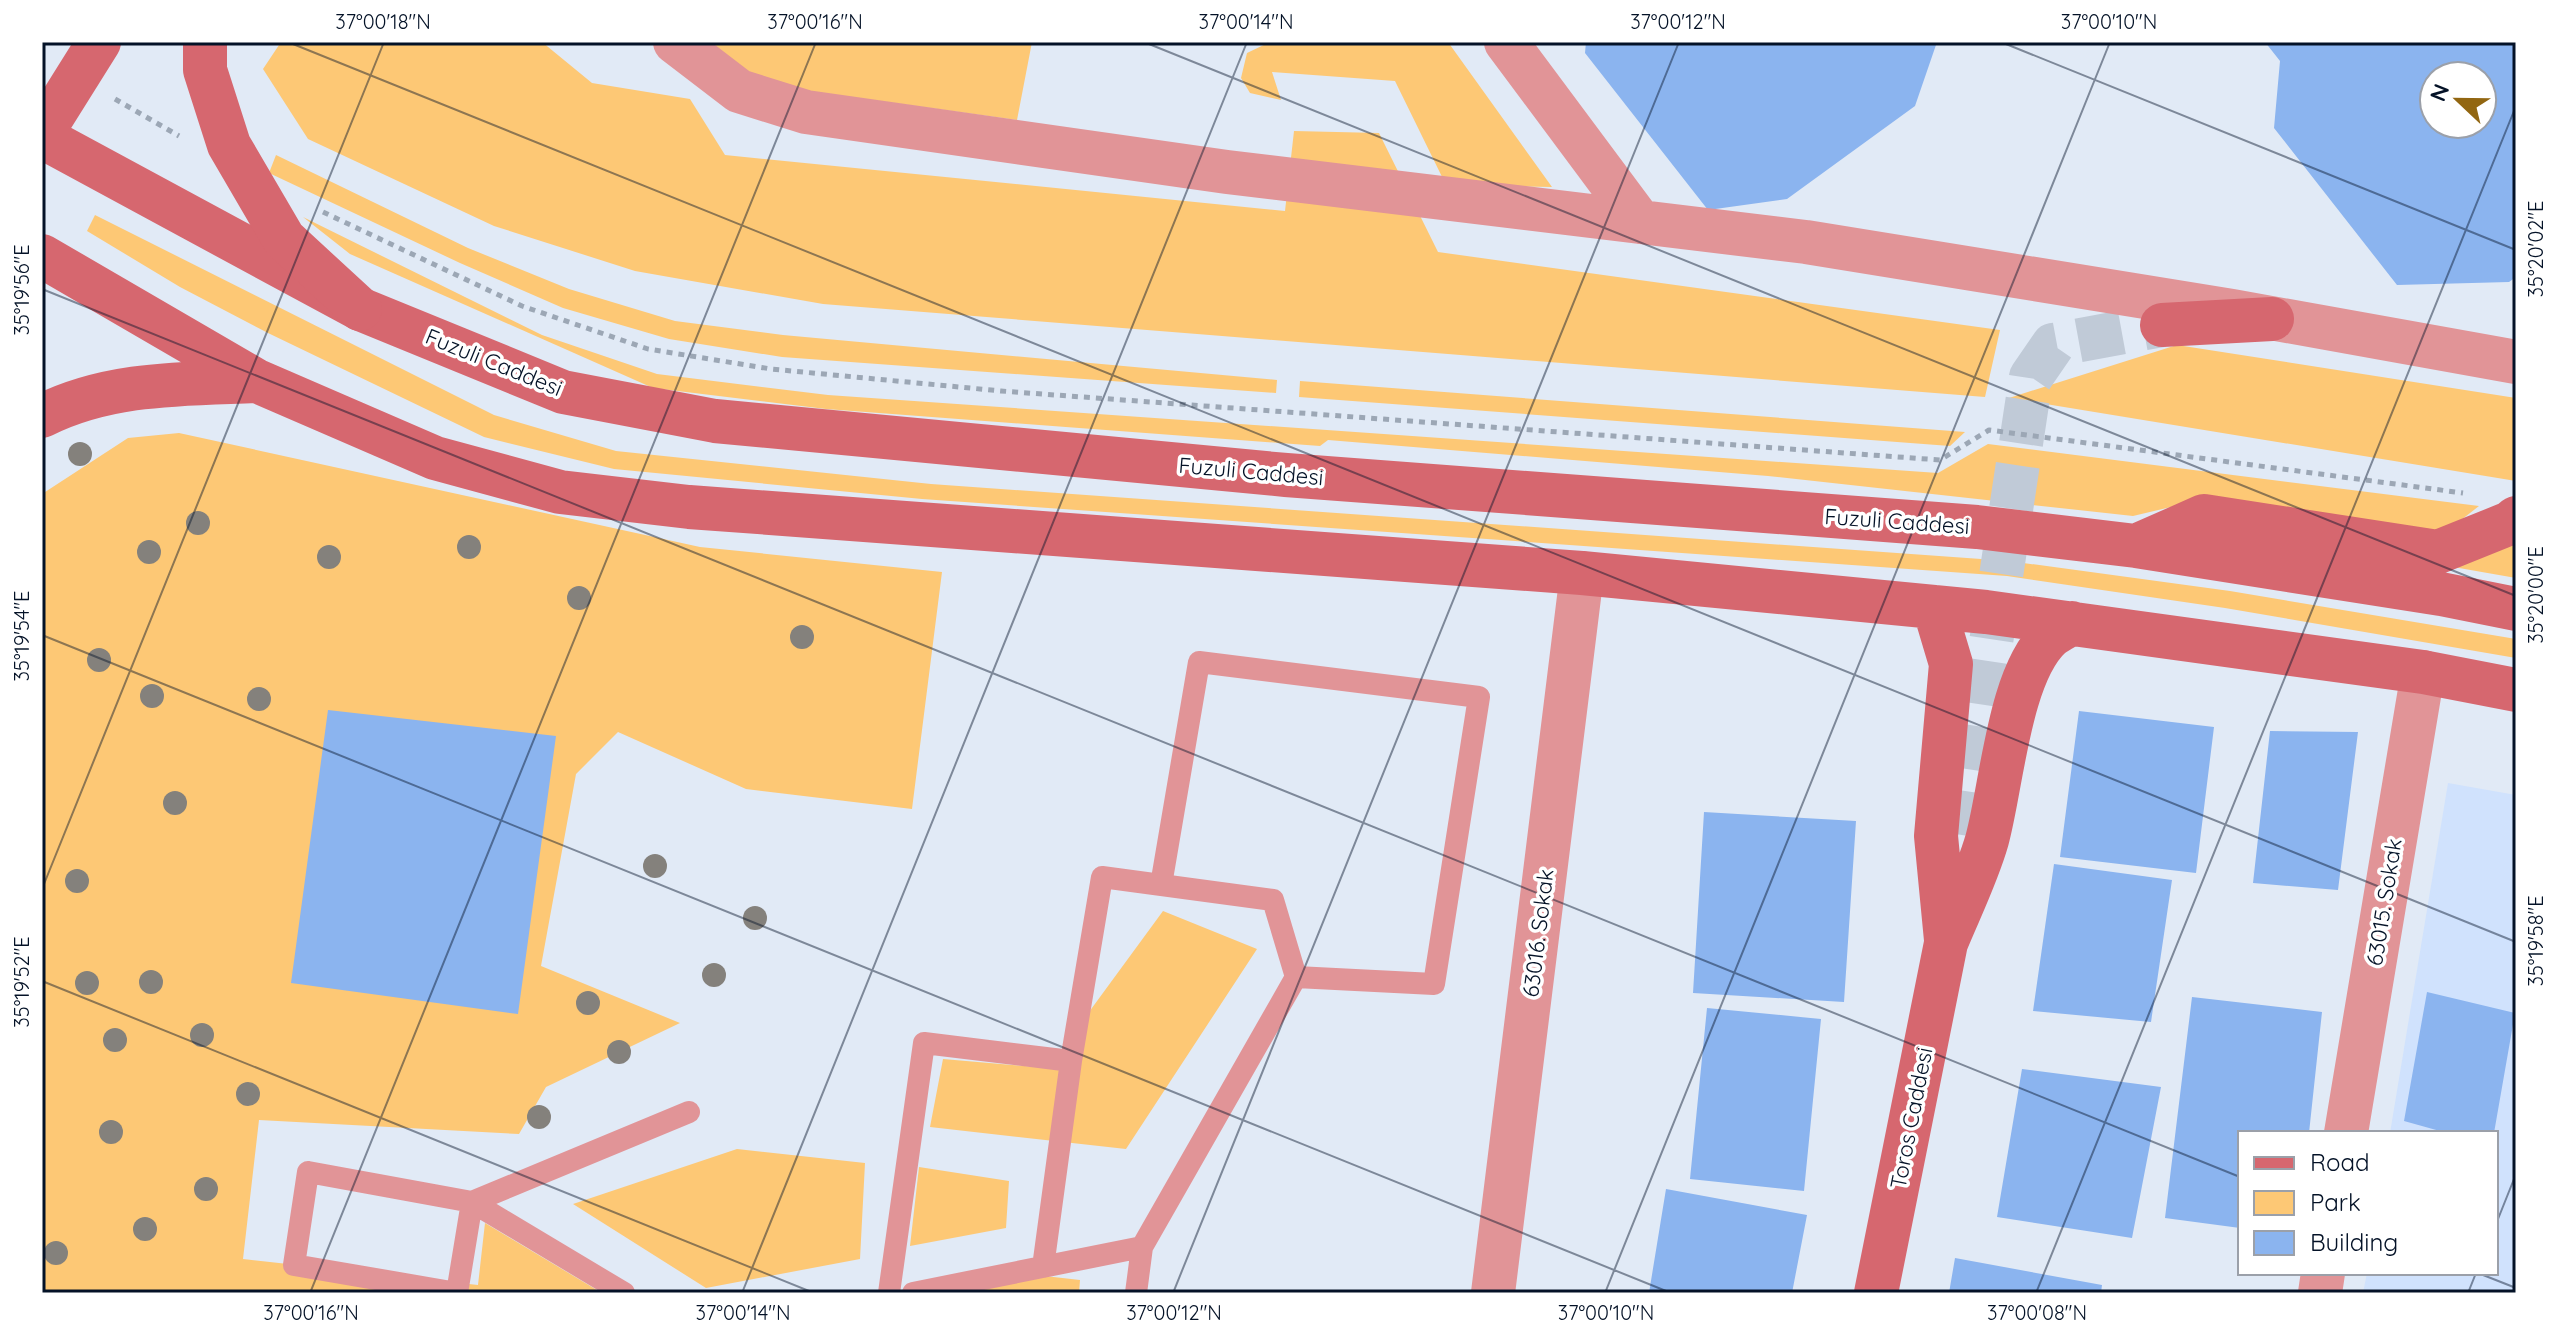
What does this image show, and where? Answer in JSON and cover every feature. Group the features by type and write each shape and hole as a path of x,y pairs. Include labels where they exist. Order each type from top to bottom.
{"main road":[{"path":"205,42 205,70 229,145 284,239 360,309"},
{"path":"42,135 88,59"},
{"name":"Fuzuli Caddesi","path":"42,135 360,309 563,392 715,421 1286,475 1977,527 2136,546 2441,594 2516,609"},
{"path":"42,256 257,381 435,458 560,492 689,507 1582,573 1934,607 2423,672 2516,690"},
{"path":"2162,325 2272,319"},
{"path":"42,416 63,405 116,390 170,384 257,381"},
{"path":"2136,546 2204,516 2438,552 2516,518"},
{"name":"Toros Caddesi","path":"1934,607 1951,664 1936,836 1946,943"},
{"name":"Toros Caddesi","path":"1876,1293 1946,943 1969,891 1986,840 2014,714 2029,667 2051,636 2072,623"},
{"path":"1946,943 1962,835"}],"street":[{"path":"675,42 739,91 806,112 1227,172 1806,242 2515,356"},
{"path":"1506,42 1640,222"},
{"name":"63016. Sokak","path":"1493,1293 1582,573"},
{"name":"63015. Sokak","path":"2346,1131 2423,672"}],"lane":[{"path":"1161,885 1199,662 1479,697 1434,984 1296,977"},
{"path":"1043,1267 1071,1061 1102,877 1273,900 1296,977 1142,1247 1136,1293"},
{"path":"889,1293 924,1043 1071,1061"},
{"path":"472,1202 689,1112"},
{"path":"472,1202 457,1293 294,1265 308,1172 472,1202 624,1293"},
{"path":"913,1293 1142,1247"}],"path":[{"path":"88,59 192,144"},
{"path":"313,207 522,306 648,349 771,369 1001,391 1940,460 1989,430 2478,495"}],"shaded area":[{"path":"2448,783 2516,795 2516,1293 2363,1293 2367,1275 2498,1275 2498,1131 2390,1131"}],"green space":[{"path":"281,42 542,42 592,83 690,99 725,155 1285,211 1294,131 1379,133 1438,252 2000,330 1985,397 823,304 635,271 494,226 308,139 263,69"},
{"path":"714,42 1032,42 1017,120 728,80"},
{"path":"1270,42 1448,42 1552,187 1446,185 1395,81 1272,72 1281,100 1250,93 1241,78 1247,53"},
{"path":"276,155 468,248 569,289 675,321 783,335 1277,380 1276,393 782,357 669,339 563,308 460,263 269,173"},
{"path":"95,215 494,415 616,451 931,484 2009,561 2230,591 2516,639 2516,658 2225,608 2007,576 922,499 614,469 484,437 268,333 180,287 87,231"},
{"path":"303,217 542,335 657,374 828,395 1938,473 1988,444 2479,506 2438,538 2192,502 2133,516 1768,476 1328,440 1320,446 826,409 653,388 350,254"},
{"path":"2177,345 2516,398 2516,481 2009,398"},
{"path":"1300,381 1965,432 1950,446 1299,397"},
{"path":"179,433 700,547 942,572 912,809 746,789 618,732 576,774 541,966 680,1023 546,1087 519,1134 259,1120 243,1259 478,1285 485,1223 602,1293 42,1293 42,494 128,438"},
{"path":"2516,543 2516,578 2442,565"},
{"path":"1163,911 1257,949 1126,1149 930,1127 943,1059 1048,1068"},
{"path":"737,1149 865,1163 860,1259 706,1288 573,1204"},
{"path":"919,1167 1009,1181 1006,1228 910,1246"},
{"path":"1027,1274 1080,1280 1079,1293 945,1293"}],"building":[{"path":"1586,42 1937,42 1915,106 1787,199 1708,210 1585,53"},
{"path":"2265,42 2516,42 2516,277 2509,282 2397,285 2274,128 2280,61"},
{"path":"328,710 556,736 518,1014 291,983"},
{"path":"2079,711 2214,727 2196,873 2060,857"},
{"path":"2270,731 2358,732 2338,890 2253,883"},
{"path":"1704,812 1856,821 1844,1002 1693,993"},
{"path":"2054,864 2172,880 2151,1022 2033,1011"},
{"path":"2427,992 2515,1013 2494,1131 2440,1131 2404,1121"},
{"path":"2192,997 2322,1012 2309,1131 2238,1131 2238,1228 2165,1218"},
{"path":"1707,1008 1821,1019 1804,1191 1690,1179"},
{"path":"2022,1069 2161,1087 2132,1238 1997,1217"},
{"path":"1666,1189 1807,1215 1792,1293 1649,1293"},
{"path":"1955,1258 2102,1285 2101,1293 1949,1293"}],"tunnel":[{"path":"1962,835 2031,377 2053,345 2162,325"}]}
